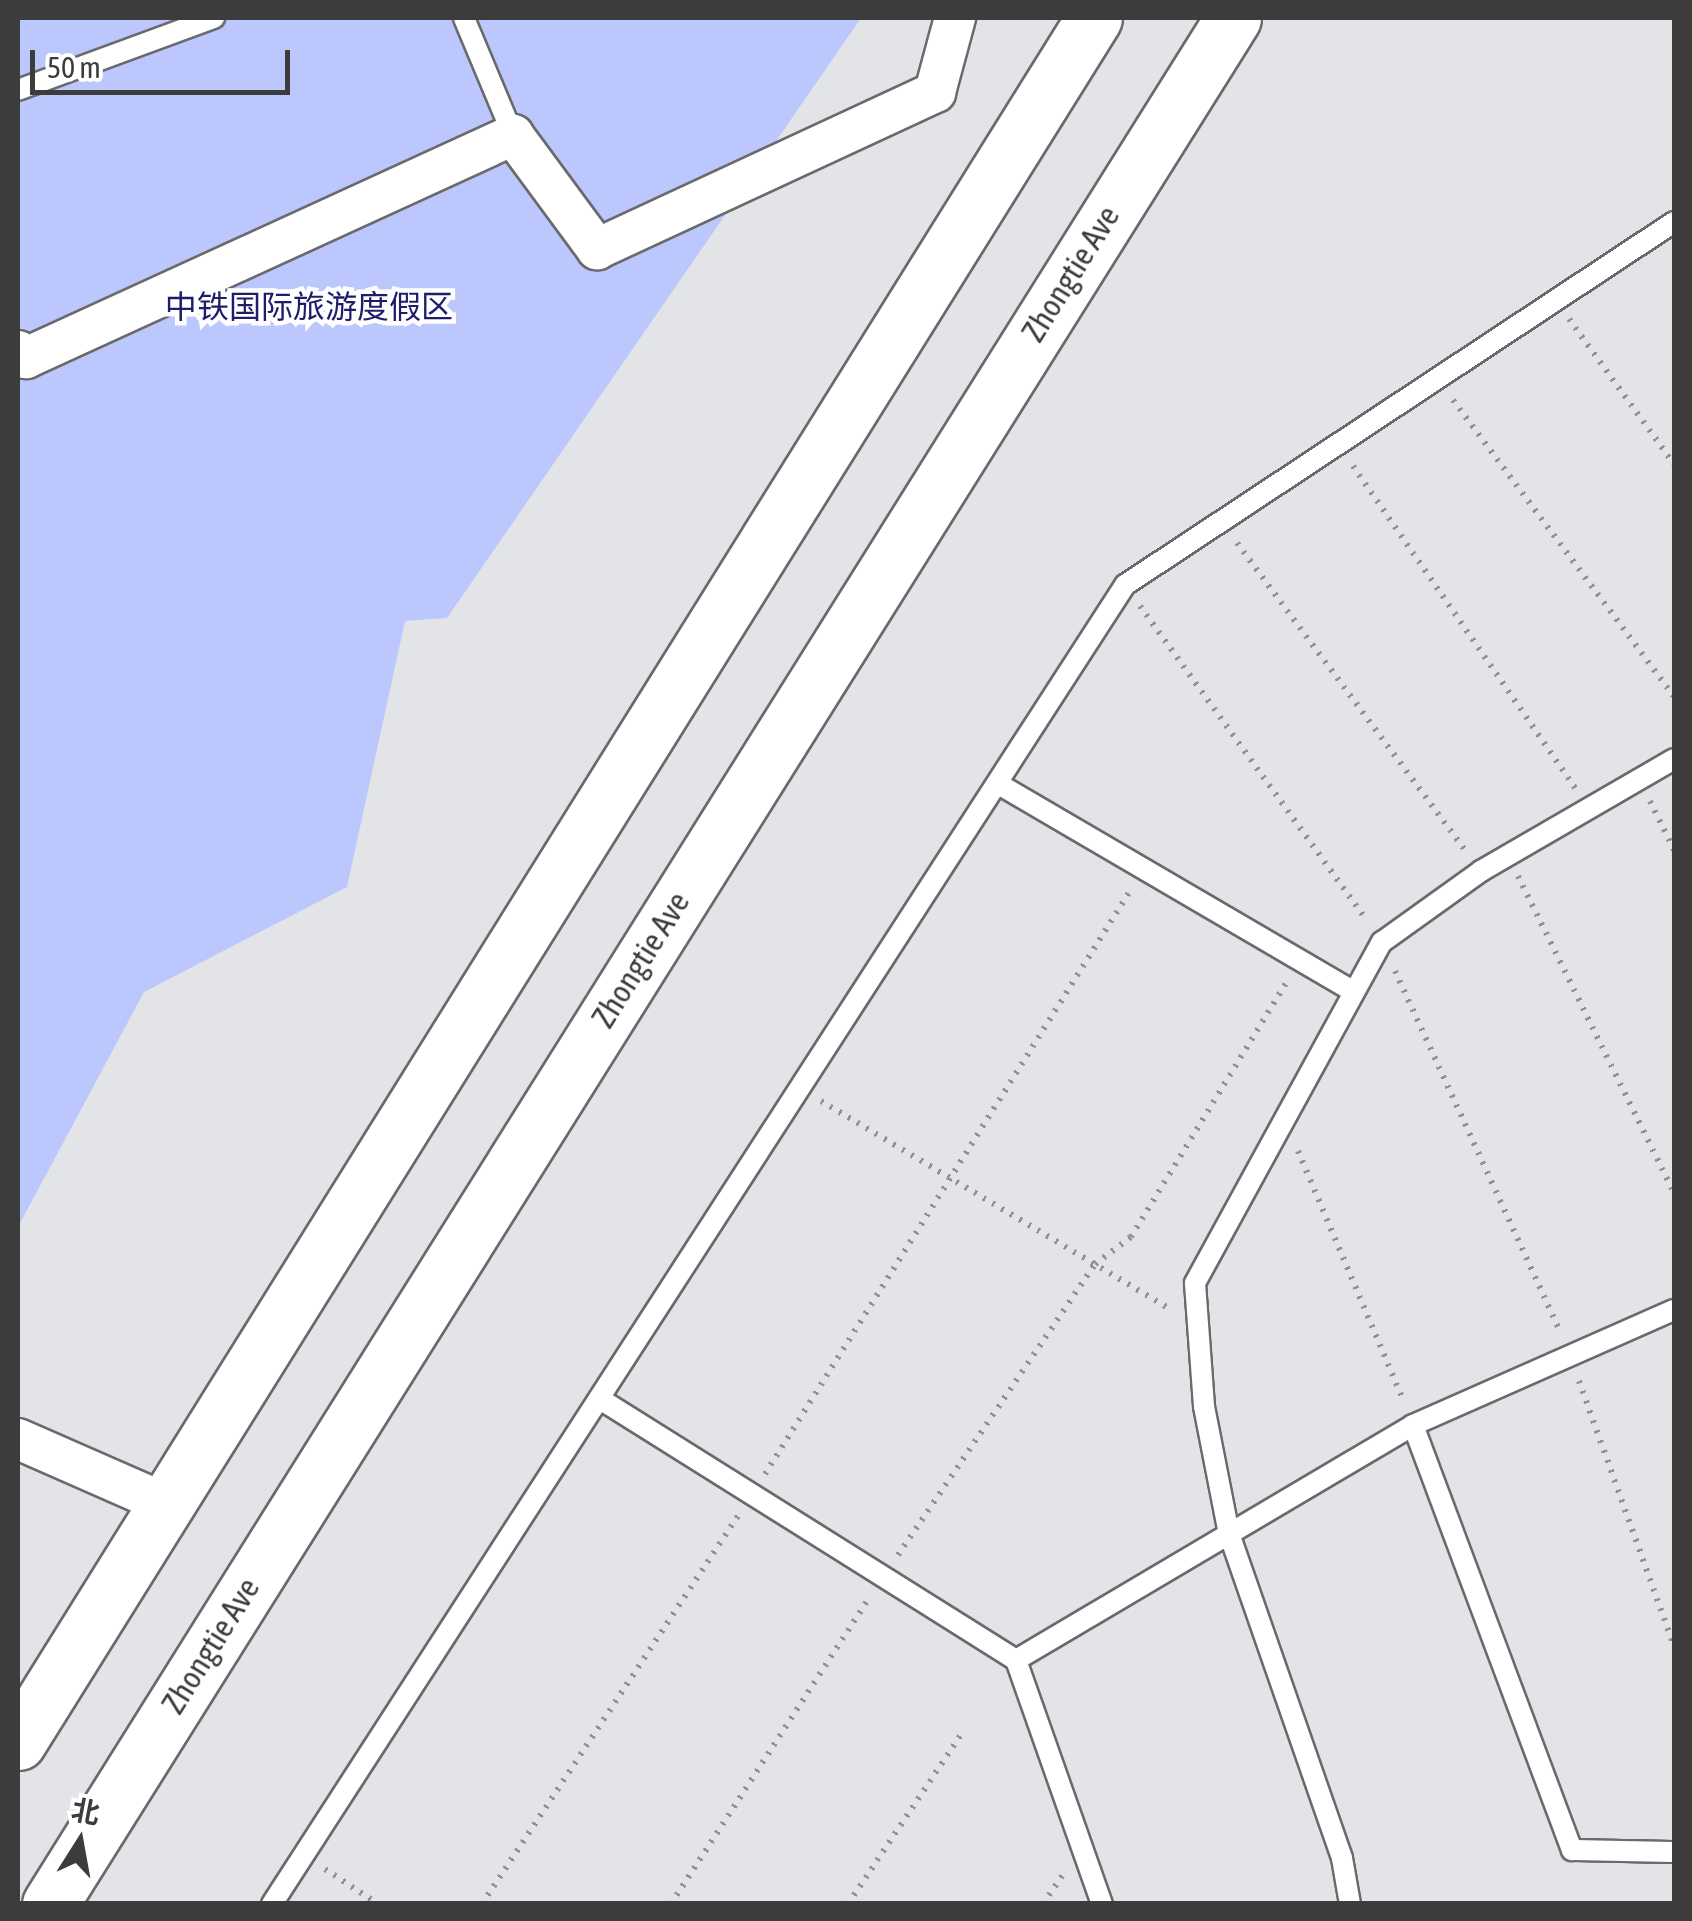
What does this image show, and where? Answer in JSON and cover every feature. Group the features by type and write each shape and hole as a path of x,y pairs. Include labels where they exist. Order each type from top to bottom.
{"main road":[{"path":"18,1742 1094,18"},
{"name":"Zhongtie Ave","path":"50,1904 1234,18"}],"street":[{"path":"18,351 26,358 513,135 597,249 936,92 955,18"},
{"path":"18,1439 166,1504"}],"lane":[{"path":"18,90 214,18"},
{"path":"464,18 513,135"},
{"path":"272,1904 1000,785 1125,585 1674,222"},
{"path":"1350,1904 1342,1858 1229,1534 1204,1406 1195,1283 1382,942 1508,854 1674,759"},
{"path":"1000,785 1353,992"},
{"path":"1016,1660 1414,1425 1674,1310"},
{"path":"600,1399 1016,1660 1102,1904"},
{"path":"1414,1425 1572,1850 1674,1852"}],"path":[{"path":"1556,301 1674,464"},
{"path":"1437,379 1674,696"},
{"path":"1338,444 1588,805"},
{"path":"1221,522 1481,871"},
{"path":"1125,585 1382,942 1570,1356 1674,1646"},
{"path":"1638,778 1674,850"},
{"path":"1508,854 1674,1193"},
{"path":"482,1904 954,1180 1143,869"},
{"path":"671,1904 883,1576 1095,1264 1131,1237 1300,960"},
{"path":"801,1089 1198,1326"},
{"path":"1284,1118 1414,1425"},
{"path":"848,1904 964,1730"},
{"path":"303,1855 378,1904"}],"green space":[{"name":"中铁国际旅游度假区","path":"18,18 861,18 447,618 405,621 347,887 144,992 18,1227"}]}
